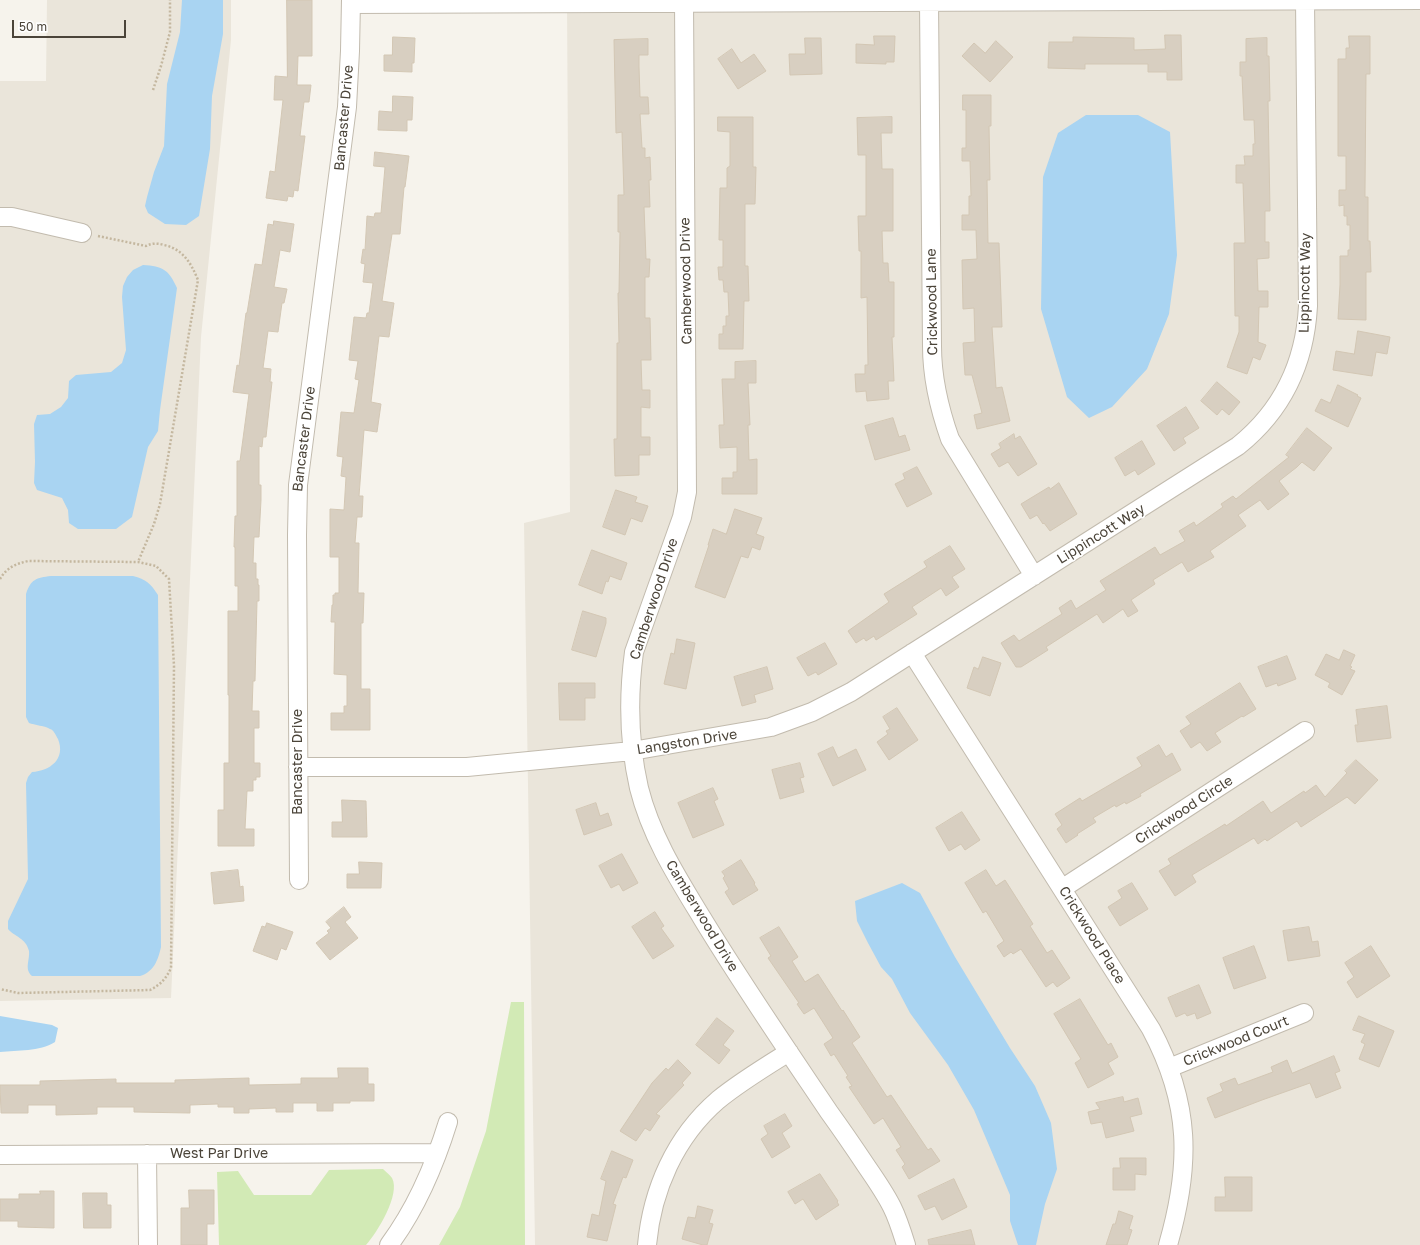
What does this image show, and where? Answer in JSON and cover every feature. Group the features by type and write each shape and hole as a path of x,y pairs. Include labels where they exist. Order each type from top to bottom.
{"street":[{"name":"Lippincott Way","path":"1034,576 1238,446 1254,432 1268,416 1281,399 1294,374 1304,340 1308,306 1305,0"},
{"path":"351,2 1420,0"},
{"name":"Bancaster Drive","path":"299,880 298,485 346,114 351,2"},
{"name":"Camberwood Drive","path":"684,2 687,492 682,517 634,652 630,724 632,751 639,789 659,843 670,864 718,943 788,1052 886,1195 901,1228 906,1245"},
{"name":"Crickwood Lane","path":"928,2 932,346 936,389 950,439 1034,576"},
{"path":"0,217 12,217 82,233"},
{"name":"Langston Drive","path":"298,767 467,767 632,751 757,730 799,718 851,692 1034,576"},
{"name":"Crickwood Place","path":"912,653 1063,888 1160,1044 1169,1068 1182,1116 1184,1145 1182,1186 1168,1245"},
{"name":"Crickwood Circle","path":"1063,888 1305,731"},
{"name":"Crickwood Court","path":"1169,1068 1304,1013"},
{"path":"647,1245 649,1224 660,1183 676,1151 688,1134 706,1112 727,1093 788,1052"},
{"path":"389,1245 407,1217 420,1190 437,1153 448,1122"},
{"name":"West Par Drive","path":"0,1155 437,1153"},
{"path":"147,1154 148,1245"}],"path":[{"path":"153,90 170,32 170,0"},
{"path":"82,233 146,246 151,243 158,243 176,248 187,259 198,280 160,504 154,524 138,562"},
{"path":"0,579 4,572 14,565 28,561 138,562 156,566 169,579 171,591 174,666 171,968 166,978 159,986 150,990 18,993 0,990"}],"shaded area":[{"path":"47,0 231,0 231,40 201,337 171,998 0,1001 0,81 46,81"},
{"path":"567,0 1420,0 1420,1245 535,1245 524,523 570,512"}],"green space":[{"path":"511,1002 524,1002 525,1245 439,1245 460,1207 486,1131"},
{"path":"383,1169 392,1178 394,1185 391,1203 376,1232 366,1245 219,1245 217,1172 238,1171 254,1195 311,1195 329,1170"}],"water":[{"path":"182,0 223,0 223,34 212,96 210,149 199,216 186,225 165,224 148,213 145,206 154,172 164,146 167,84 180,32"},
{"path":"1086,115 1138,115 1170,132 1177,255 1169,314 1147,369 1112,407 1089,418 1067,397 1041,309 1043,177 1058,133"},
{"path":"143,265 156,266 164,270 171,277 177,288 158,431 148,447 132,517 116,529 78,529 69,523 68,510 62,498 37,490 34,483 34,424 37,415 50,414 61,407 68,398 69,381 76,375 111,372 122,363 126,350 122,297 123,286 127,277 133,270"},
{"path":"51,576 133,576 148,582 158,595 161,947 155,965 149,972 140,976 32,976 28,970 28,947 23,940 8,929 8,921 28,879 26,783 32,772 45,769 55,763 60,752 60,746 55,733 46,727 29,723 26,717 26,594 32,582"},
{"path":"902,883 920,893 955,957 1010,1048 1035,1086 1051,1123 1057,1169 1045,1204 1036,1245 1018,1245 1010,1221 1010,1195 974,1110 948,1065 910,1013 892,979 881,967 857,921 855,901"},
{"path":"0,1016 52,1025 58,1028 55,1042 42,1048 0,1052"}],"building":[{"path":"287,0 312,0 312,56 298,56 297,85 311,85 309,102 304,102 300,136 305,136 298,191 294,190 293,197 288,196 287,201 266,198 270,171 275,172 283,100 274,100 275,76 287,77"},
{"path":"1165,35 1181,35 1182,80 1167,80 1167,72 1148,72 1148,64 1085,64 1085,69 1048,68 1049,42 1073,42 1073,37 1134,38 1134,50 1165,49"},
{"path":"874,36 895,36 894,62 886,62 886,64 856,63 856,44 874,45"},
{"path":"1349,36 1370,36 1370,74 1366,74 1365,197 1368,197 1368,241 1370,241 1371,272 1366,272 1366,320 1338,319 1340,256 1348,256 1348,250 1350,250 1350,225 1347,225 1347,216 1344,216 1344,205 1339,206 1339,190 1346,190 1346,156 1338,156 1338,59 1346,59 1346,48 1349,48"},
{"path":"393,37 415,38 414,63 412,63 412,72 384,71 384,55 392,55"},
{"path":"805,38 821,38 822,74 790,75 789,54 805,54"},
{"path":"1267,38 1270,101 1268,101 1270,211 1265,211 1265,242 1269,242 1269,258 1257,259 1258,291 1268,291 1268,307 1259,307 1258,342 1266,345 1260,360 1253,357 1247,374 1227,367 1239,332 1239,316 1235,316 1234,243 1245,243 1243,183 1236,183 1236,165 1245,165 1244,156 1253,156 1253,144 1255,144 1254,120 1244,120 1240,62 1246,62 1246,39"},
{"path":"648,39 648,55 639,55 639,67 640,97 648,97 649,114 640,114 642,148 645,148 645,158 650,157 651,180 649,180 650,207 644,207 646,259 650,259 649,277 645,277 645,318 650,318 651,360 641,360 642,390 650,390 650,408 641,407 641,437 650,437 650,455 639,455 639,475 615,476 614,439 617,439 617,343 619,343 618,293 620,232 618,232 618,195 624,195 622,132 616,133 614,40"},
{"path":"996,41 1013,57 990,82 962,56 974,43 985,53"},
{"path":"732,49 741,63 754,54 766,71 738,89 718,59"},
{"path":"963,95 991,95 991,126 989,126 990,180 987,180 988,243 999,243 1002,327 992,327 996,388 1002,387 1010,421 977,429 974,415 982,413 972,375 965,375 963,343 975,342 974,308 963,309 962,260 977,259 976,230 962,230 962,215 969,215 969,196 971,196 970,161 962,161 962,148 966,148 966,110 963,110"},
{"path":"393,96 413,97 412,120 407,120 407,131 378,130 379,111 392,112"},
{"path":"718,117 753,117 753,167 756,167 755,204 745,204 745,266 748,266 749,301 744,301 743,349 719,349 719,334 723,334 723,326 726,326 726,316 729,316 728,292 724,292 723,280 719,280 718,267 723,267 723,240 719,240 720,188 727,188 727,168 730,166 730,132 718,131"},
{"path":"892,117 892,133 881,133 882,169 893,169 893,231 882,231 883,263 888,263 889,282 894,282 894,337 892,337 894,381 888,381 889,399 867,401 866,391 856,392 855,374 865,374 865,365 868,365 867,297 861,298 861,251 859,251 858,216 866,216 866,155 858,155 857,118"},
{"path":"375,152 409,156 404,187 400,234 392,234 382,301 394,303 389,337 379,336 371,402 381,404 377,432 364,430 359,496 363,496 362,517 357,517 355,543 359,543 358,593 364,593 363,623 361,623 361,689 370,689 370,730 331,730 331,713 344,713 344,706 347,706 347,675 334,674 335,622 331,622 333,595 335,595 335,593 339,593 339,557 330,557 330,509 344,510 346,477 341,476 343,457 337,456 341,412 354,413 359,380 355,379 358,361 349,360 354,317 366,318 367,313 369,313 373,283 363,282 365,264 361,263 363,249 365,250 367,216 374,217 375,213 381,213 385,167 374,166"},
{"path":"274,221 294,224 290,252 280,250 274,287 287,289 284,303 282,303 278,332 268,331 263,368 271,369 270,382 272,382 266,437 263,437 262,447 259,446 259,485 261,485 261,500 259,537 254,537 253,563 256,563 256,579 258,579 259,585 259,601 257,601 255,681 253,681 252,711 259,711 259,728 254,728 254,763 260,763 260,777 256,777 256,780 253,780 253,791 247,791 245,829 254,829 254,846 218,846 218,810 224,810 224,763 229,763 228,611 238,611 238,586 235,586 234,547 235,516 237,516 237,461 240,461 249,394 233,392 237,365 239,366 246,313 255,264 262,265 268,224 273,225"},
{"path":"1358,331 1390,337 1387,354 1376,352 1372,376 1333,370 1336,351 1354,354"},
{"path":"756,361 756,383 748,383 750,425 748,425 749,460 757,459 757,494 722,494 722,478 733,478 733,472 737,472 737,447 720,448 719,425 724,425 722,379 735,379 735,362"},
{"path":"1217,382 1240,402 1229,415 1222,409 1217,415 1201,401"},
{"path":"1338,385 1361,398 1348,427 1315,411 1321,399 1330,403"},
{"path":"1186,407 1199,428 1183,438 1186,443 1174,451 1157,426"},
{"path":"893,418 899,437 905,435 910,450 875,460 865,426"},
{"path":"1307,428 1332,448 1314,471 1302,462 1279,481 1289,494 1268,510 1260,500 1238,515 1246,526 1210,551 1214,557 1188,572 1182,562 1153,580 1155,584 1131,600 1138,611 1128,617 1123,609 1103,623 1097,614 1046,647 1048,650 1021,667 1016,667 1001,643 1014,635 1019,641 1062,614 1059,608 1071,600 1076,609 1106,590 1100,581 1155,547 1160,555 1185,541 1179,531 1194,522 1196,526 1223,507 1221,504 1233,496 1236,499 1289,457 1286,455"},
{"path":"1014,434 1015,439 1020,436 1037,464 1018,476 1008,462 999,467 991,454 1001,448 999,444"},
{"path":"1142,441 1155,464 1138,475 1135,470 1125,476 1115,458"},
{"path":"917,467 932,494 907,507 895,484 905,479 903,474"},
{"path":"1059,483 1077,514 1050,531 1037,515 1030,519 1021,504 1049,487 1050,489"},
{"path":"616,490 637,497 635,502 648,506 642,522 631,518 625,535 603,527"},
{"path":"735,509 762,518 756,534 764,537 760,550 752,547 748,558 741,556 725,598 695,587 713,529 726,534"},
{"path":"950,546 965,569 952,577 959,587 946,596 941,588 912,607 917,614 876,640 874,636 866,641 864,638 856,643 848,631 889,602 884,594 927,567 924,562"},
{"path":"592,550 627,563 621,580 610,576 608,582 606,581 602,594 579,585"},
{"path":"583,611 606,618 606,623 596,657 572,650"},
{"path":"677,639 695,643 686,689 664,684 671,653 674,654"},
{"path":"825,643 837,664 818,675 816,672 808,676 797,658"},
{"path":"1344,650 1355,655 1350,666 1352,667 1350,669 1355,671 1342,695 1328,687 1330,683 1315,675 1326,654 1339,660"},
{"path":"1287,656 1296,679 1278,686 1277,683 1266,687 1258,667"},
{"path":"983,657 1001,663 990,696 967,688 974,667 978,669"},
{"path":"767,667 773,689 754,695 756,702 742,706 734,677"},
{"path":"559,683 595,683 595,698 585,698 585,720 560,720"},
{"path":"1240,683 1256,709 1215,733 1221,742 1207,751 1200,742 1191,748 1180,731 1191,724 1186,717"},
{"path":"1387,706 1391,738 1357,742 1355,725 1358,725 1356,710"},
{"path":"897,708 918,740 889,760 877,742 888,734 886,731 890,729 883,717"},
{"path":"1159,745 1166,757 1172,753 1181,770 1140,794 1141,796 1126,804 1125,802 1116,807 1115,805 1093,818 1096,822 1066,843 1057,829 1062,825 1055,814 1080,798 1082,801 1142,766 1137,758"},
{"path":"833,747 838,758 856,749 866,770 833,786 818,754"},
{"path":"1356,760 1378,780 1355,804 1347,797 1301,827 1297,821 1267,841 1265,839 1258,844 1254,838 1192,875 1196,882 1175,896 1159,871 1171,864 1168,859 1225,824 1226,826 1263,801 1271,813 1304,791 1305,793 1316,785 1325,797 1347,773 1345,771"},
{"path":"800,763 804,777 800,778 804,792 780,799 772,770"},
{"path":"713,788 718,799 714,801 724,825 693,838 678,803"},
{"path":"342,800 366,801 367,837 332,837 332,822 342,822"},
{"path":"596,803 600,816 608,813 612,825 584,835 576,810"},
{"path":"962,812 980,840 965,850 961,844 949,851 936,828"},
{"path":"622,854 638,883 623,891 619,884 611,888 599,866"},
{"path":"741,860 758,890 733,905 725,892 729,889 723,878 725,876 722,872"},
{"path":"359,862 382,863 381,888 347,888 347,874 359,874"},
{"path":"238,870 240,887 243,886 244,901 214,904 211,873"},
{"path":"986,870 996,886 1005,880 1033,924 1030,926 1047,953 1052,950 1070,978 1057,987 1053,982 1046,987 1021,949 1013,954 1011,952 1004,957 997,946 1004,941 986,911 983,913 965,883"},
{"path":"1132,883 1148,909 1120,926 1108,907 1122,898 1118,891"},
{"path":"344,907 351,917 345,922 358,938 330,960 316,943 329,933 327,931 331,928 326,922"},
{"path":"655,912 664,926 661,928 674,946 653,959 632,927"},
{"path":"267,923 293,932 286,950 281,948 277,960 253,951 262,926 265,927"},
{"path":"779,927 798,957 792,961 805,982 818,974 860,1037 852,1043 887,1097 891,1095 928,1150 931,1148 940,1161 909,1179 902,1167 905,1164 896,1150 901,1147 883,1118 874,1124 849,1087 852,1086 846,1077 848,1076 834,1054 831,1056 824,1044 833,1038 814,1008 804,1014 797,1004 799,1003 768,958 771,956 760,938"},
{"path":"1309,927 1312,942 1318,941 1320,956 1288,961 1283,931"},
{"path":"1254,946 1266,978 1234,989 1223,958"},
{"path":"1371,946 1390,976 1357,998 1347,982 1354,977 1345,963"},
{"path":"1199,985 1211,1013 1197,1019 1195,1013 1187,1016 1185,1013 1176,1017 1168,998"},
{"path":"1080,999 1108,1045 1111,1043 1118,1057 1108,1063 1114,1074 1088,1088 1075,1063 1081,1059 1054,1014"},
{"path":"1359,1016 1394,1031 1379,1067 1359,1059 1365,1044 1361,1042 1365,1034 1353,1030"},
{"path":"717,1018 734,1031 723,1045 730,1050 719,1064 696,1045"},
{"path":"1334,1056 1340,1071 1335,1073 1341,1088 1316,1098 1310,1083 1215,1118 1207,1098 1223,1091 1220,1084 1235,1078 1238,1085 1273,1072 1271,1067 1287,1060 1292,1073"},
{"path":"678,1060 691,1073 682,1083 684,1085 656,1114 660,1116 650,1131 645,1128 636,1141 620,1131 652,1083 666,1068 668,1070"},
{"path":"338,1068 368,1068 368,1084 374,1084 374,1101 333,1103 333,1111 317,1111 317,1103 293,1103 293,1112 276,1112 276,1108 249,1109 249,1113 234,1113 234,1107 218,1107 218,1104 190,1105 190,1113 134,1112 134,1107 97,1107 97,1114 56,1115 56,1105 28,1105 28,1113 1,1113 0,1085 40,1085 40,1081 116,1079 116,1083 175,1083 175,1080 249,1078 249,1085 301,1084 301,1078 338,1078"},
{"path":"1123,1097 1124,1102 1138,1098 1142,1114 1130,1117 1134,1131 1106,1138 1102,1122 1091,1124 1088,1112 1100,1109 1096,1103"},
{"path":"785,1114 792,1126 782,1133 790,1147 772,1158 761,1139 768,1134 764,1126"},
{"path":"612,1151 633,1160 626,1178 623,1177 613,1204 616,1205 607,1241 587,1237 592,1214 599,1216 606,1181 601,1179"},
{"path":"1120,1158 1146,1158 1146,1175 1135,1174 1135,1190 1113,1190 1113,1168 1120,1168"},
{"path":"820,1174 838,1201 837,1202 839,1205 816,1220 803,1199 795,1204 788,1192"},
{"path":"1225,1177 1252,1177 1252,1211 1215,1211 1215,1197 1225,1197"},
{"path":"954,1179 967,1207 942,1220 935,1206 925,1210 918,1196"},
{"path":"189,1190 214,1190 214,1224 207,1224 207,1245 181,1245 181,1208 189,1208"},
{"path":"40,1191 54,1191 54,1228 18,1227 18,1221 0,1221 0,1199 19,1199 19,1194 40,1194"},
{"path":"83,1193 107,1193 107,1205 111,1205 111,1228 84,1228"},
{"path":"698,1206 713,1210 709,1223 713,1224 707,1245 682,1239 688,1217 695,1218"},
{"path":"1119,1211 1133,1216 1129,1229 1132,1230 1127,1245 1106,1245 1113,1224 1115,1224"},
{"path":"971,1230 975,1245 929,1245 928,1240"}]}
